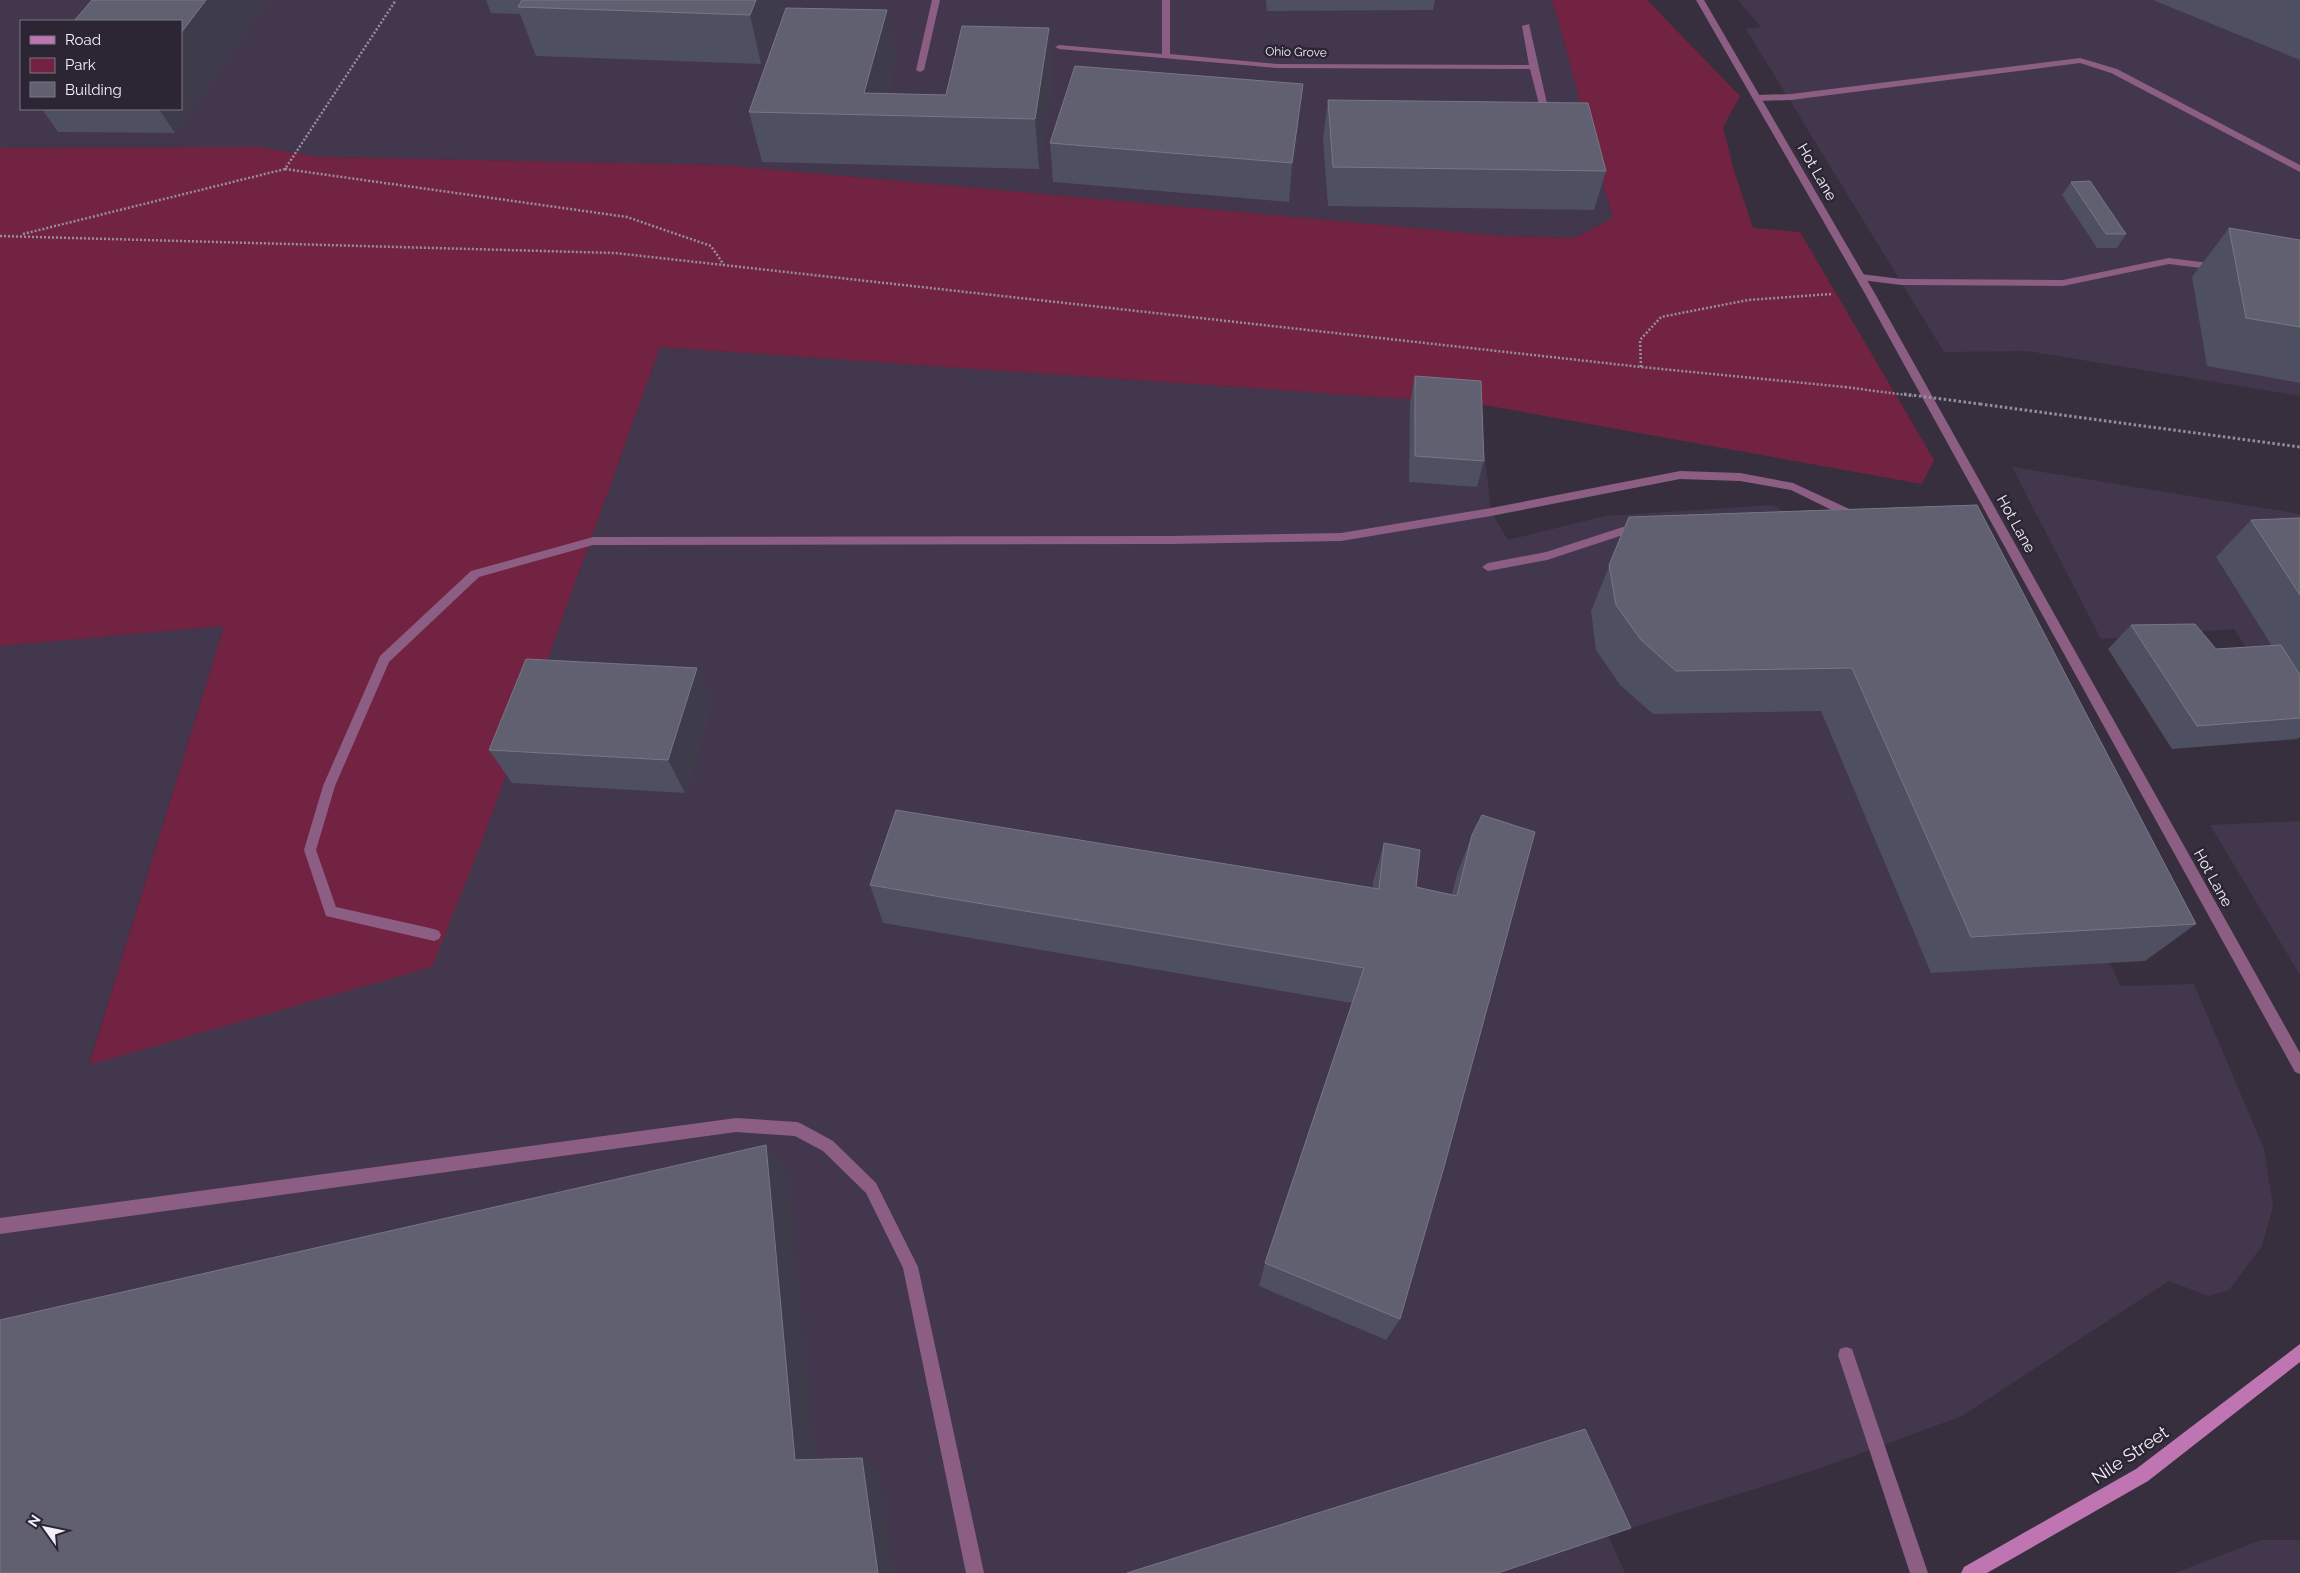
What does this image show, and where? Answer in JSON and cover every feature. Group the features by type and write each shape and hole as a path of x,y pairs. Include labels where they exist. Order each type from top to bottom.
{"main road":[{"name":"Nile Street","path":"1970,1573 2142,1475 2300,1352"}],"street":[{"path":"920,70 936,0"},
{"path":"1166,0 1166,56"},
{"name":"Hot Lane","path":"1700,0 1869,292 1991,519 2300,1067"},
{"path":"1526,26 1544,108"},
{"name":"Ohio Grove","path":"1059,47 1278,66 1534,67"},
{"path":"1757,98 1792,97 2080,60 2114,71 2300,169"},
{"path":"1860,277 1901,282 2063,283 2169,261 2225,268"},
{"path":"434,935 332,912 310,850 329,786 384,659 475,574 593,541 1170,540 1341,537 1491,512 1680,475 1740,476 1793,487 1864,519 1840,521"},
{"path":"1488,567 1547,556 1623,531 1652,530"},
{"path":"0,1226 736,1125 797,1128 828,1146 871,1188 910,1267 975,1573"},
{"path":"1846,1355 1918,1573"}],"path":[{"path":"285,169 396,0"},
{"path":"18,235 285,169 627,217 711,246 724,265"},
{"path":"0,236 616,253 1845,388 2300,447"},
{"path":"1641,367 1640,340 1662,317 1748,300 1869,292"}],"shaded area":[{"path":"0,0 1552,0 1613,218 1574,238 1503,236 724,165 319,157 260,147 0,148"},
{"path":"1738,0 2300,0 2300,396 2027,351 1944,352 1746,29 1761,27"},
{"path":"660,347 1479,404 1491,512 1508,540 1605,516 1774,505 1801,525 1944,551 2145,961 2109,962 2121,986 2194,984 2264,1149 2273,1206 2262,1246 2229,1290 2208,1296 2169,1281 1962,1416 1818,1469 1608,1535 1625,1573 0,1573 0,646 224,626 89,1064 483,839"},
{"path":"2012,467 2300,514 2300,730 2234,629 2101,639"},
{"path":"2300,821 2300,975 2210,825"},
{"path":"2261,1540 2300,1540 2300,1573 2175,1573"}],"green space":[{"path":"1552,0 1647,0 1740,96 1723,127 1734,171 1753,228 1800,232 1934,460 1922,484 1479,404 660,347 483,839 432,967 89,1065 224,626 0,646 0,148 260,147 319,157 724,165 1503,236 1574,238 1613,218"}],"building":[{"path":"92,0 206,0 182,32 182,20 75,20"},
{"path":"522,0 756,0 750,15 518,7"},
{"path":"786,8 887,10 864,93 946,95 962,26 1049,28 1035,119 749,112"},
{"path":"1075,66 1303,84 1292,163 1050,143"},
{"path":"1328,100 1588,103 1606,171 1333,167"},
{"path":"2090,181 2126,234 2106,234 2071,182"},
{"path":"2229,228 2300,240 2300,327 2246,318"},
{"path":"1415,376 1481,381 1484,461 1415,456"},
{"path":"1977,505 2196,924 1971,937 1852,668 1676,671 1641,640 1616,605 1609,565 1629,517"},
{"path":"2300,518 2300,595 2251,520"},
{"path":"2195,624 2216,649 2281,645 2300,675 2300,718 2197,726 2131,625"},
{"path":"526,659 697,668 668,760 489,750"},
{"path":"896,810 1379,889 1384,843 1420,850 1416,887 1457,896 1472,835 1482,815 1535,832 1444,1167 1400,1319 1265,1263 1364,968 870,885"},
{"path":"766,1145 795,1460 862,1458 878,1573 0,1573 0,1320"},
{"path":"1585,1429 1631,1528 1498,1573 1127,1573"}]}
